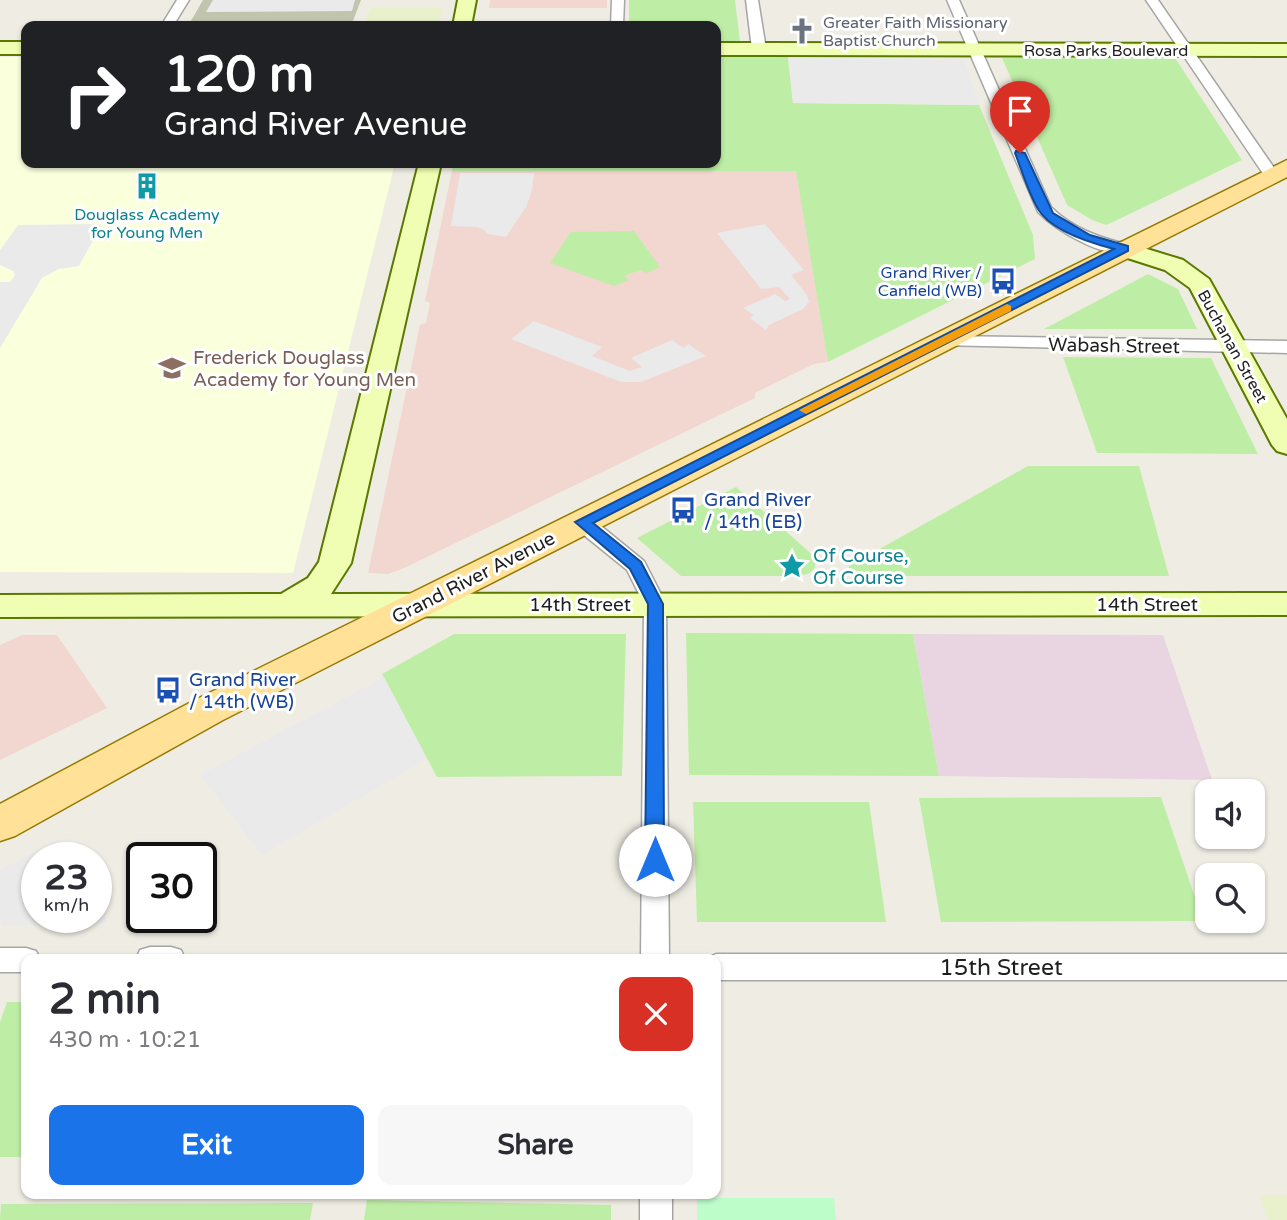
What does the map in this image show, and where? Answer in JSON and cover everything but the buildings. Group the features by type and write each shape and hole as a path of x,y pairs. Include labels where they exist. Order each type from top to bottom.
{"main road":[{"name":"Grand River Avenue","path":"0,824 208,709 1279,171"}],"street":[{"path":"170,21 183,0"},
{"path":"462,21 467,0"},
{"path":"617,21 618,0"},
{"path":"752,0 759,49"},
{"path":"953,0 1044,209 1058,222 1086,238 1124,249"},
{"path":"1152,0 1279,171"},
{"path":"0,48 21,48"},
{"name":"Rosa Parks Boulevard","path":"721,49 1287,50"},
{"path":"290,604 320,586 335,563 429,168"},
{"name":"Buchanan Street","path":"1124,249 1165,261 1194,278 1205,292 1287,445"},
{"name":"Wabash Street","path":"942,341 1287,347"},
{"path":"582,522 636,566 656,604 655,954"},
{"name":"14th Street","path":"0,606 1287,604"},
{"path":"0,960 21,960"},
{"name":"15th Street","path":"721,967 1287,967"},
{"path":"656,1199 656,1220"}],"shaded area":[{"path":"203,0 361,0 353,21 191,21"},
{"path":"213,0 355,0 352,11 206,12"},
{"path":"490,0 607,0 607,8 489,8"},
{"path":"371,8 444,8 440,21 365,21"},
{"name":"Frederick Douglass Academy for Young Men","path":"0,57 21,57 21,168 394,168 293,573 0,572"},
{"path":"788,58 964,59 979,105 793,103"},
{"path":"452,171 797,171 828,362 814,364 755,393 755,398 402,569 388,574 368,573 420,325 426,323 430,303 425,301"},
{"path":"460,173 534,173 526,207 506,237 488,234 476,227 451,226"},
{"path":"765,224 804,270 791,275 807,295 809,302 803,309 769,325 766,330 750,318 754,315 743,308 775,294 785,301 790,299 779,287 761,289 717,233"},
{"path":"18,225 101,226 79,266 59,269 42,278 0,348 0,282 10,282 15,275 13,271 0,265 0,250"},
{"path":"534,321 602,347 592,356 630,371 642,367 631,358 672,340 684,348 688,344 706,356 641,382 621,382 511,339"},
{"path":"913,634 1163,635 1212,779 1195,780 939,776"},
{"path":"22,635 57,635 107,708 0,760 0,645"},
{"path":"384,677 427,759 262,855 200,775"},
{"path":"21,859 21,925 3,926 0,919 0,870"},
{"path":"1260,1195 1287,1195 1287,1220 1268,1220"}],"green space":[{"path":"629,0 735,0 740,41 721,41 721,21 629,21"},
{"path":"721,57 788,57 793,103 979,105 1033,235 1035,259 828,362 796,171 452,171 452,168 721,168"},
{"path":"1002,58 1175,58 1242,160 1106,225 1092,220 1067,205"},
{"path":"634,231 660,267 646,273 640,270 624,276 629,280 614,286 550,263 571,232"},
{"path":"1148,274 1178,289 1197,329 1044,329"},
{"path":"1063,357 1211,358 1258,454 1097,453"},
{"path":"1028,466 1139,466 1169,576 846,576 849,566"},
{"path":"736,487 816,558 815,568 808,574 796,576 681,576 637,538"},
{"path":"686,633 913,634 939,776 689,775"},
{"path":"454,634 626,634 622,776 437,777 382,674"},
{"path":"1161,797 1195,897 1195,921 941,922 919,798"},
{"path":"693,802 869,802 886,922 697,922"},
{"path":"7,1002 21,1002 21,1157 0,1157 0,1022"},
{"path":"834,1198 836,1220 697,1220 697,1199"},
{"path":"367,1200 611,1205 611,1220 364,1220"},
{"path":"313,1203 310,1220 0,1220 1,1204"}],"slow traffic":[{"path":"806,410 1007,308"}],"place":[{"name":"Greater Faith Missionary Baptist Church","path":"802,31"},
{"name":"Douglass Academy for Young Men","path":"147,186"},
{"name":"Grand River / Canfield (WB)","path":"1003,281"},
{"name":"Frederick Douglass Academy for Young Men","path":"172,368"},
{"name":"Grand River / 14th (EB)","path":"683,510"},
{"name":"Of Course, Of Course","path":"792,566"},
{"name":"Grand River / 14th (WB)","path":"168,690"}],"route":[{"path":"655,860 656,604 649,586 636,566 582,522 1124,249 1086,238 1049,216 1020,153"}]}
